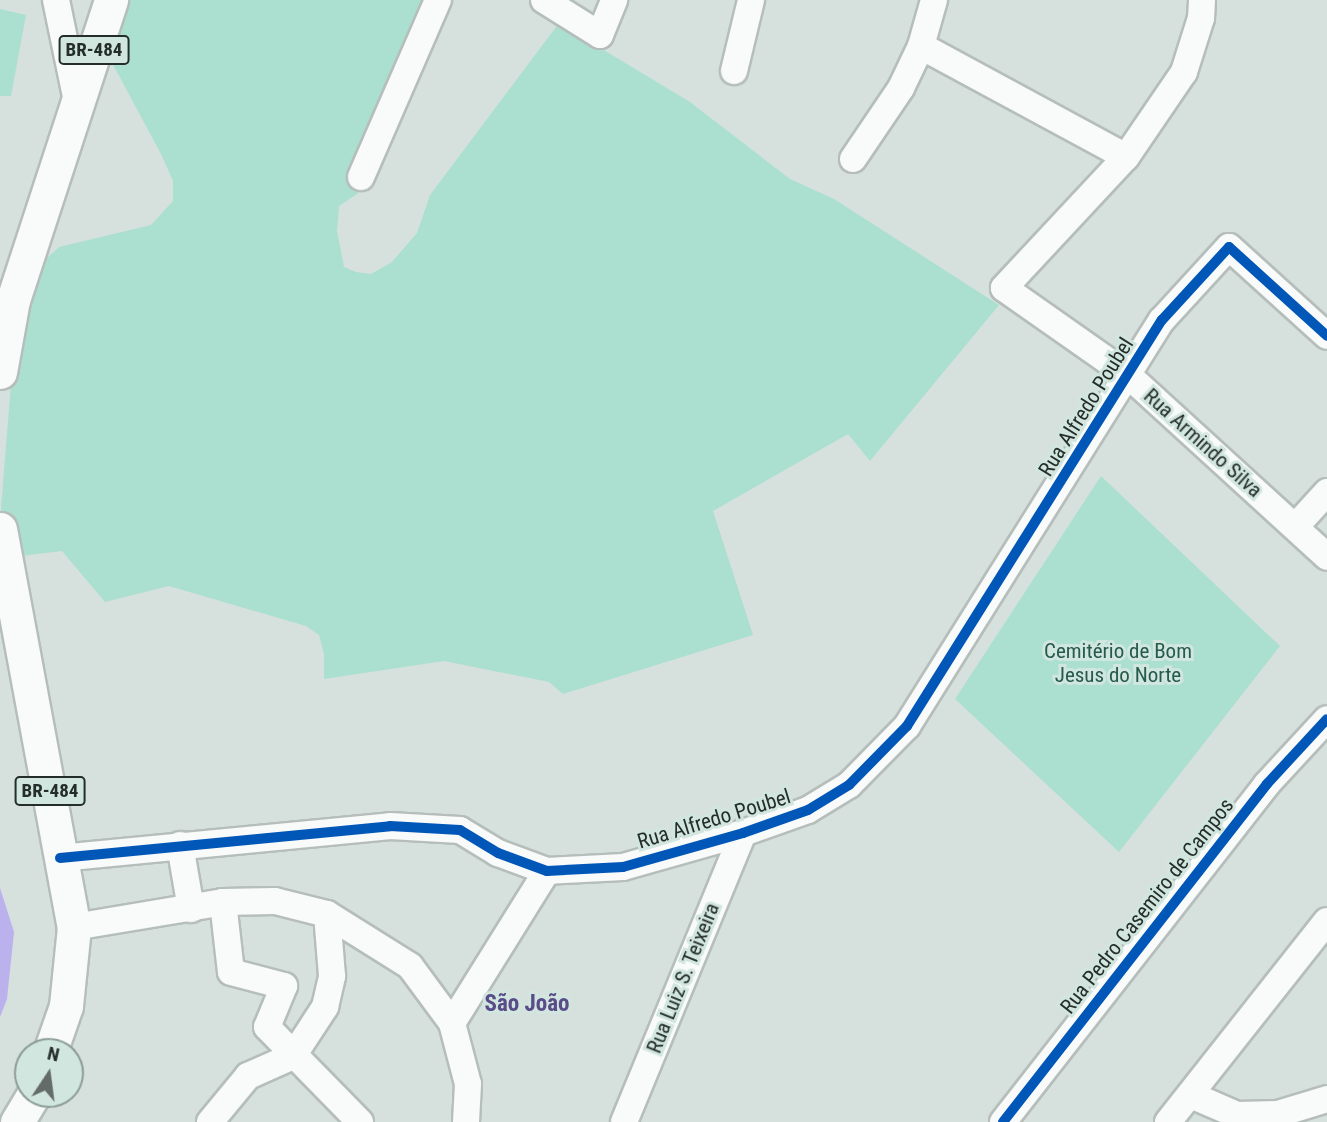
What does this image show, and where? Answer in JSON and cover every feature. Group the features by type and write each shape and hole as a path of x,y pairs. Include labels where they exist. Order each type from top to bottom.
{"main road":[{"name":"BR-484","path":"0,372 13,300 111,0"},
{"name":"BR-484","path":"0,529 74,927 66,1006 55,1038"}],"street":[{"path":"56,0 77,100"},
{"path":"361,177 438,0"},
{"path":"544,0 600,35 614,0"},
{"path":"734,71 751,0"},
{"path":"853,159 901,88 921,46 934,0"},
{"path":"921,46 1126,157 1184,72 1201,18 1202,0"},
{"name":"Rua Armindo Silva","path":"1126,157 1004,288 1129,376 1327,556"},
{"name":"Rua Alfredo Poubel","path":"60,858 390,826 460,830 498,853 547,871 623,867 743,833 808,810 849,785 907,726 1162,320 1230,247 1327,336"},
{"path":"1296,526 1327,492"},
{"name":"Rua Pedro Casemiro de Campos","path":"1003,1122 1267,784 1327,719"},
{"name":"Rua Luiz S. Teixeira","path":"624,1122 743,833"},
{"path":"180,845 191,909"},
{"path":"452,1023 547,871"},
{"path":"74,927 223,902 275,901 327,914 410,966 452,1023 468,1084 466,1122"},
{"path":"223,902 231,972 284,986 267,1027 360,1122"},
{"path":"210,1122 247,1076 293,1056 325,1007 332,976 327,914"},
{"path":"1168,1122 1327,920"},
{"path":"1191,1095 1237,1115 1278,1114 1327,1099"}],"green space":[{"path":"120,0 443,0 375,165 357,194 339,206 337,231 344,267 356,272 371,274 392,262 417,233 430,195 559,23 690,102 790,179 834,199 999,305 870,461 848,434 713,511 753,635 563,694 549,682 444,661 324,679 324,654 319,635 306,626 169,586 105,602 62,551 4,558 0,521 19,284 59,247 151,225 173,201 173,181 161,154 103,46"},
{"path":"0,9 26,15 11,96 0,96"},
{"name":"Cemitério de Bom Jesus do Norte","path":"1101,476 1280,646 1119,852 955,699"}],"shaded area":[{"path":"0,888 14,932 7,999 0,1017"}],"cycle path":[{"path":"60,858 390,826 460,830 498,853 547,871 623,867 743,833 808,810 849,785 907,726 1162,320 1229,247 1327,336"},
{"path":"1003,1122 1267,784 1327,719"}],"district":[{"name":"São João","path":"527,1004"}]}
